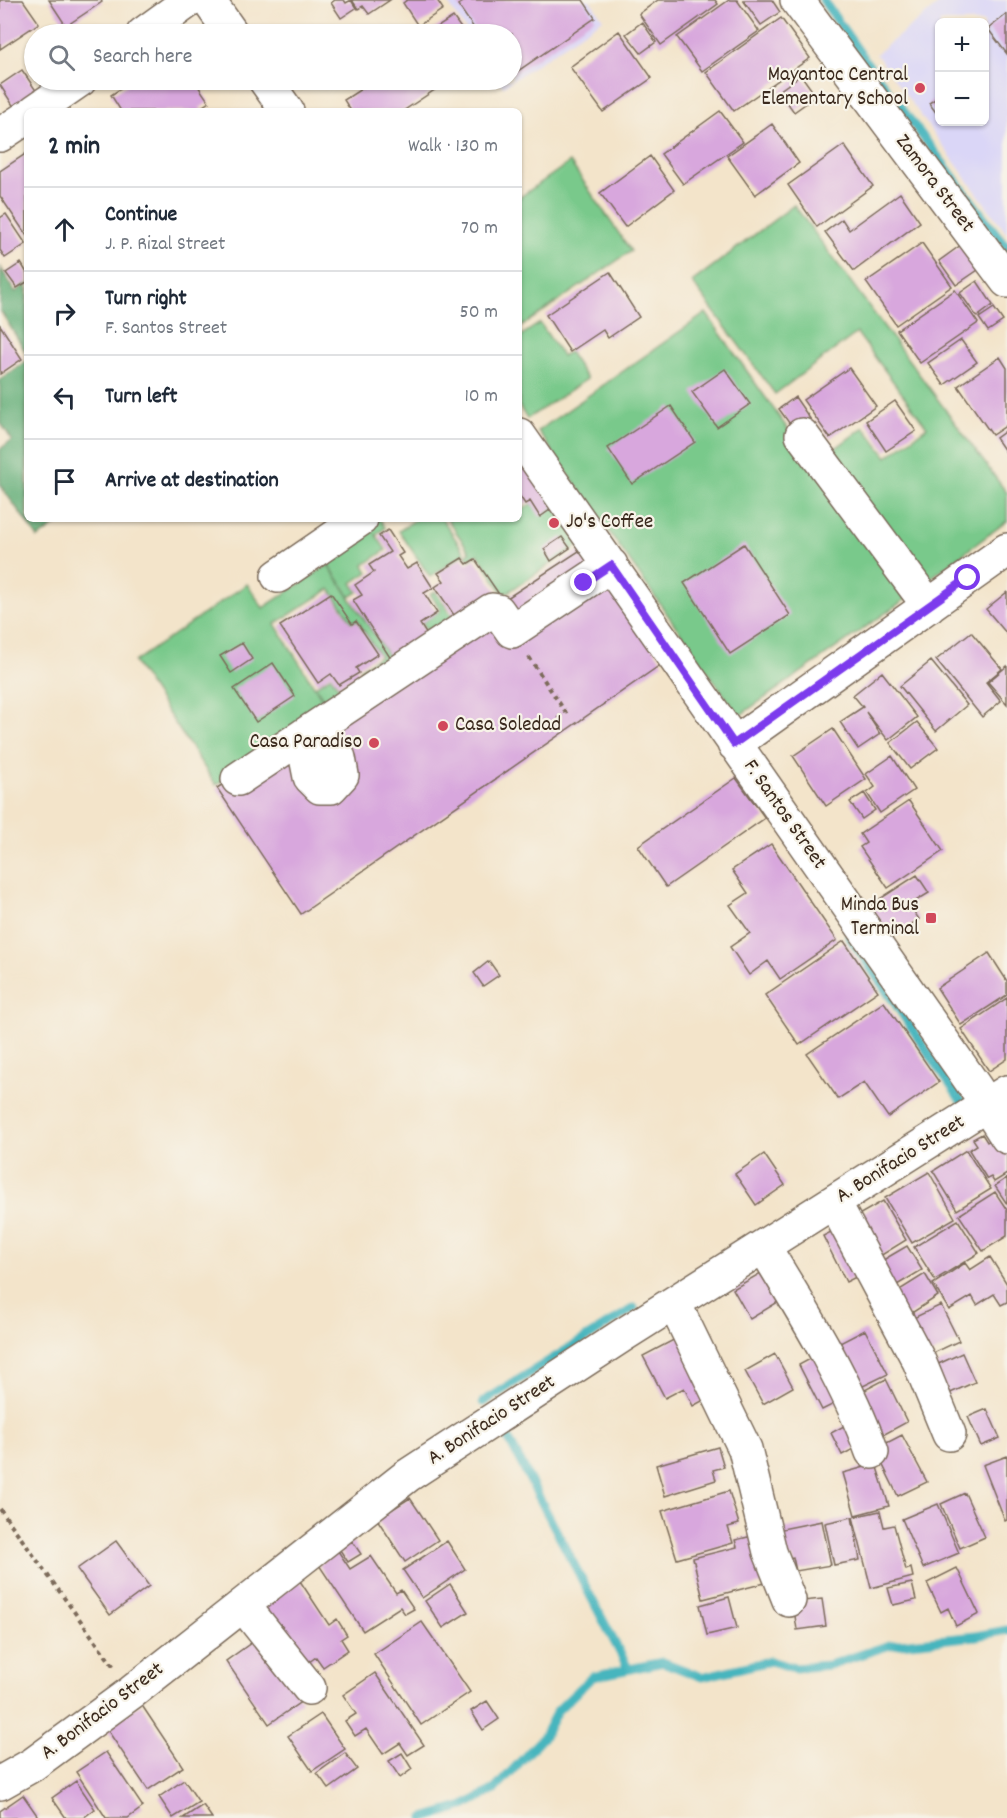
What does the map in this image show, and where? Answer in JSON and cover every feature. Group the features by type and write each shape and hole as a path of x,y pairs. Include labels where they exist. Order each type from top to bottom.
{"street":[{"path":"157,24 190,0"},
{"path":"208,0 225,24"},
{"name":"Zamora Street","path":"797,0 1007,282"},
{"path":"39,108 65,90"},
{"path":"272,90 285,108"},
{"path":"0,135 24,119"},
{"path":"802,435 929,606"},
{"name":"F. Santos Street","path":"522,439 734,744 997,1099 1007,1137"},
{"path":"278,576 357,522"},
{"path":"734,744 1007,550"},
{"path":"238,779 317,761 492,610 498,611 512,631 611,565"},
{"name":"A. Bonifacio Street","path":"0,1783 32,1765 132,1692 407,1476 674,1303 997,1099"},
{"path":"834,1202 919,1360 950,1434"},
{"path":"764,1247 822,1344 857,1410 872,1452"},
{"path":"674,1303 745,1449 770,1552 789,1600"},
{"path":"243,1605 309,1688"}],"path":[{"path":"512,631 566,713 556,720"},
{"path":"0,1509 132,1692"}],"shaded area":[{"path":"446,0 590,0 603,19 522,74 522,24 462,24"},
{"name":"Mayantoc Central Elementary School","path":"944,0 1007,0 1007,234 876,54"}],"green space":[{"path":"570,162 631,251 522,326 522,196"},
{"path":"794,205 1007,493 1007,521 924,583 828,454 864,427 887,457 927,427 857,333 775,394 692,282"},
{"path":"1,268 15,292 24,286 24,349 0,310"},
{"path":"706,313 907,598 739,716 538,431"},
{"path":"540,323 562,356 569,352 587,379 527,419 522,411 522,335"},
{"path":"24,363 24,518 0,485 0,449 12,440 0,422 0,380"},
{"path":"548,493 581,544 504,595 478,554 469,560 466,555 470,552 449,522 522,522 522,508"},
{"path":"27,522 60,522 38,538"},
{"path":"365,522 382,522 385,528 376,535 386,550 364,565 368,572 352,583 358,592 350,597 320,552"},
{"path":"412,522 444,522 465,553 430,577 399,531"},
{"path":"328,565 396,667 330,710 315,686 331,676 339,688 362,673 360,669 380,656 357,620 352,622 330,589 275,624 329,710 216,785 134,662 247,584 263,608"},
{"path":"435,591 459,626 430,635 422,623 441,610 430,594"}],"building":[{"path":"0,0 23,0 39,23 24,24 24,33 0,49"},
{"path":"49,0 101,0 102,2 69,24 65,24"},
{"path":"335,0 344,0 346,3 351,0 356,8 341,18 331,3"},
{"path":"352,0 390,0 369,14 363,6 358,9"},
{"path":"407,0 437,0 443,9 421,24 417,24 403,3"},
{"path":"466,0 583,0 595,18 522,68 522,24 471,24 458,5"},
{"path":"658,0 715,0 718,4 661,45 639,14"},
{"path":"729,0 737,0 759,31 702,71 677,37"},
{"path":"743,0 772,0 780,12 761,25"},
{"path":"1007,14 1007,54 989,30"},
{"path":"453,17 458,24 442,24"},
{"path":"781,18 810,58 734,111 706,72"},
{"path":"642,22 656,42 641,53 626,34"},
{"path":"619,31 652,78 603,112 570,67"},
{"path":"22,70 24,90 37,92 14,107 0,85"},
{"path":"801,75 816,96 794,112 779,91"},
{"path":"119,90 201,90 209,102 200,108 119,108 111,95"},
{"path":"360,90 434,90 408,108 349,108 344,100"},
{"path":"935,99 935,111 929,103"},
{"path":"720,111 743,142 683,184 661,154"},
{"path":"772,124 799,163 755,195 727,156"},
{"path":"844,145 873,186 817,227 788,185"},
{"path":"24,155 24,232 0,196 0,171"},
{"path":"650,156 674,190 625,227 600,193"},
{"path":"900,193 920,222 854,271 825,232 842,219 849,230"},
{"path":"6,214 24,241 24,245 5,258 0,250 0,218"},
{"path":"922,243 952,286 896,325 866,282"},
{"path":"961,245 978,270 956,285 939,261"},
{"path":"21,263 24,268 24,284 17,288 6,273"},
{"path":"610,272 639,317 608,338 603,330 570,352 546,315"},
{"path":"977,281 993,305 977,317 960,293"},
{"path":"955,290 978,323 920,363 897,330"},
{"path":"994,308 1003,321 988,331 979,318"},
{"path":"0,325 22,359 0,374"},
{"path":"961,340 977,362 944,385 928,363"},
{"path":"1000,357 1007,368 1007,425 992,435 958,386"},
{"path":"849,368 876,406 830,438 803,400"},
{"path":"725,369 750,404 717,427 692,392"},
{"path":"795,397 813,423 797,434 779,409"},
{"path":"895,401 916,431 886,451 866,421"},
{"path":"671,406 695,442 632,484 608,448"},
{"path":"1007,430 1007,454 996,438"},
{"path":"522,459 554,507 540,517 530,501 525,504 522,500"},
{"path":"388,530 403,553 398,556 407,569 417,563 433,588 424,593 437,613 420,624 427,635 391,659 353,600 362,595 355,585 374,572 369,565 390,552 379,536"},
{"path":"562,537 570,548 551,561 544,549"},
{"path":"744,544 790,615 730,654 684,583"},
{"name":"Casa Soledad","path":"585,547 663,663 301,914 217,788"},
{"path":"462,558 467,564 475,559 501,597 460,624 435,587 444,581 438,573"},
{"path":"1007,592 1007,634 986,609"},
{"path":"331,593 352,624 356,621 378,654 356,668 359,673 339,685 331,674 318,683 280,626"},
{"path":"971,632 1002,669 986,682 1001,701 982,717 936,660"},
{"path":"242,643 252,659 231,673 220,656"},
{"path":"931,661 967,705 936,731 900,686"},
{"path":"273,663 295,696 256,722 234,689"},
{"path":"1007,666 1007,704 988,682"},
{"path":"882,672 917,717 888,740 866,712 880,734 858,749 840,722 863,707 853,695"},
{"path":"917,722 938,748 910,769 890,743"},
{"path":"833,729 866,779 826,806 793,756"},
{"path":"892,756 914,790 880,813 867,793 875,787 866,774"},
{"path":"736,778 765,818 666,887 638,846"},
{"path":"864,793 875,810 862,819 850,802"},
{"path":"909,801 943,851 888,888 860,847 866,843 860,834"},
{"path":"771,844 837,940 780,979 768,961 749,975 730,947 750,933 730,905 748,893 732,870"},
{"path":"917,875 929,893 909,905 919,919 891,938 869,906"},
{"path":"844,941 878,991 799,1045 765,995"},
{"path":"989,953 1007,981 1007,995 961,1025 937,988"},
{"path":"489,961 499,975 483,986 474,973"},
{"path":"1007,998 1007,1059 989,1071 961,1029"},
{"path":"884,1002 939,1082 888,1117 864,1082 838,1099 807,1054"},
{"path":"982,1134 987,1142 996,1136 1007,1152 1007,1174 994,1182 991,1177 987,1179 969,1150 977,1145 973,1139"},
{"path":"966,1150 991,1189 957,1210 933,1171"},
{"path":"764,1154 785,1185 756,1205 735,1174"},
{"path":"929,1172 955,1218 912,1243 885,1198"},
{"path":"1007,1178 1007,1204 995,1186"},
{"path":"995,1192 1007,1210 1007,1236 983,1251 959,1215"},
{"path":"883,1201 906,1240 872,1261 848,1221"},
{"path":"958,1220 979,1253 935,1280 914,1247"},
{"path":"843,1226 866,1272 846,1282 823,1236"},
{"path":"907,1246 922,1270 892,1288 873,1266"},
{"path":"990,1257 1007,1284 1007,1302 1001,1305 994,1294 977,1305 972,1296 949,1310 933,1284 965,1263 970,1270"},
{"path":"766,1270 783,1299 750,1319 733,1289"},
{"path":"925,1274 938,1296 904,1318 890,1296"},
{"path":"941,1305 959,1341 925,1357 907,1321"},
{"path":"865,1330 888,1374 859,1388 836,1345"},
{"path":"683,1335 715,1394 693,1406 684,1388 665,1398 643,1356"},
{"path":"825,1351 848,1397 822,1410 799,1365"},
{"path":"962,1353 975,1382 946,1395 934,1366"},
{"path":"775,1354 793,1387 763,1404 745,1371"},
{"path":"886,1379 907,1422 881,1436 859,1393"},
{"path":"987,1409 1000,1438 981,1446 968,1417"},
{"path":"853,1421 865,1443 842,1455 831,1433"},
{"path":"902,1435 927,1482 898,1496 875,1449"},
{"path":"718,1447 724,1467 713,1470 716,1480 665,1496 656,1465"},
{"path":"1007,1456 1007,1520 1005,1521 983,1465"},
{"path":"876,1464 889,1506 855,1515 843,1473"},
{"path":"729,1491 739,1524 728,1527 733,1543 677,1559 662,1511"},
{"path":"965,1493 985,1537 960,1548 941,1504"},
{"path":"410,1498 438,1540 405,1562 377,1519"},
{"path":"938,1504 959,1553 923,1568 902,1519"},
{"path":"880,1511 884,1527 894,1525 906,1570 911,1568 913,1577 871,1588 853,1517"},
{"path":"852,1517 860,1560 834,1565 825,1523"},
{"path":"822,1521 831,1565 796,1571 793,1557 782,1559 777,1530"},
{"path":"757,1535 769,1582 703,1599 693,1558 737,1547 735,1540"},
{"path":"116,1541 149,1586 110,1615 77,1569"},
{"path":"352,1541 361,1554 348,1562 340,1550"},
{"path":"447,1541 465,1569 422,1598 403,1570"},
{"path":"338,1551 350,1569 371,1556 396,1593 401,1590 414,1609 405,1614 400,1607 363,1631 319,1565"},
{"path":"957,1568 979,1614 956,1626 948,1608 941,1612 927,1583"},
{"path":"300,1581 329,1625 337,1619 347,1635 341,1639 348,1650 323,1667 316,1657 305,1665 259,1608"},
{"path":"912,1583 916,1600 893,1605 888,1588"},
{"path":"450,1584 468,1612 443,1628 425,1601"},
{"path":"729,1597 737,1628 707,1635 700,1605"},
{"path":"822,1599 826,1626 797,1630 793,1602"},
{"path":"422,1622 470,1692 421,1725 374,1654"},
{"path":"258,1638 302,1701 269,1724 226,1661"},
{"path":"375,1673 424,1745 408,1755 400,1743 383,1754 366,1729 355,1736 345,1721 356,1714 343,1695"},
{"path":"487,1701 499,1719 483,1730 471,1711"},
{"path":"141,1704 183,1767 148,1790 106,1728"},
{"path":"321,1714 345,1749 312,1771 288,1736"},
{"path":"106,1752 143,1807 128,1818 106,1818 76,1772"},
{"path":"345,1753 357,1769 329,1789 317,1773"},
{"path":"402,1753 412,1769 400,1778 389,1761"},
{"path":"184,1780 199,1802 173,1818 159,1797"},
{"path":"76,1781 95,1809 83,1818 66,1818 52,1798"},
{"path":"23,1795 39,1818 0,1818 0,1811"},
{"path":"203,1805 212,1818 183,1818"}],"waterway":[{"path":"823,0 867,63 1007,248"},
{"path":"849,936 964,1105"},
{"path":"483,1402 634,1308"},
{"path":"506,1434 628,1668"},
{"path":"424,1818 464,1806 495,1789 544,1736 557,1711 592,1677 663,1662 702,1677 770,1661 795,1668 829,1665 890,1645 976,1636 1007,1630"}],"place":[{"name":"Mayantoc Central Elementary School","path":"920,88"},
{"name":"Jo's Coffee","path":"554,523"},
{"name":"Casa Soledad","path":"443,726"},
{"name":"Casa Paradiso","path":"374,743"},
{"name":"Minda Bus Terminal","path":"931,918"}],"route":[{"path":"584,583 611,565 734,744 968,578"}]}
